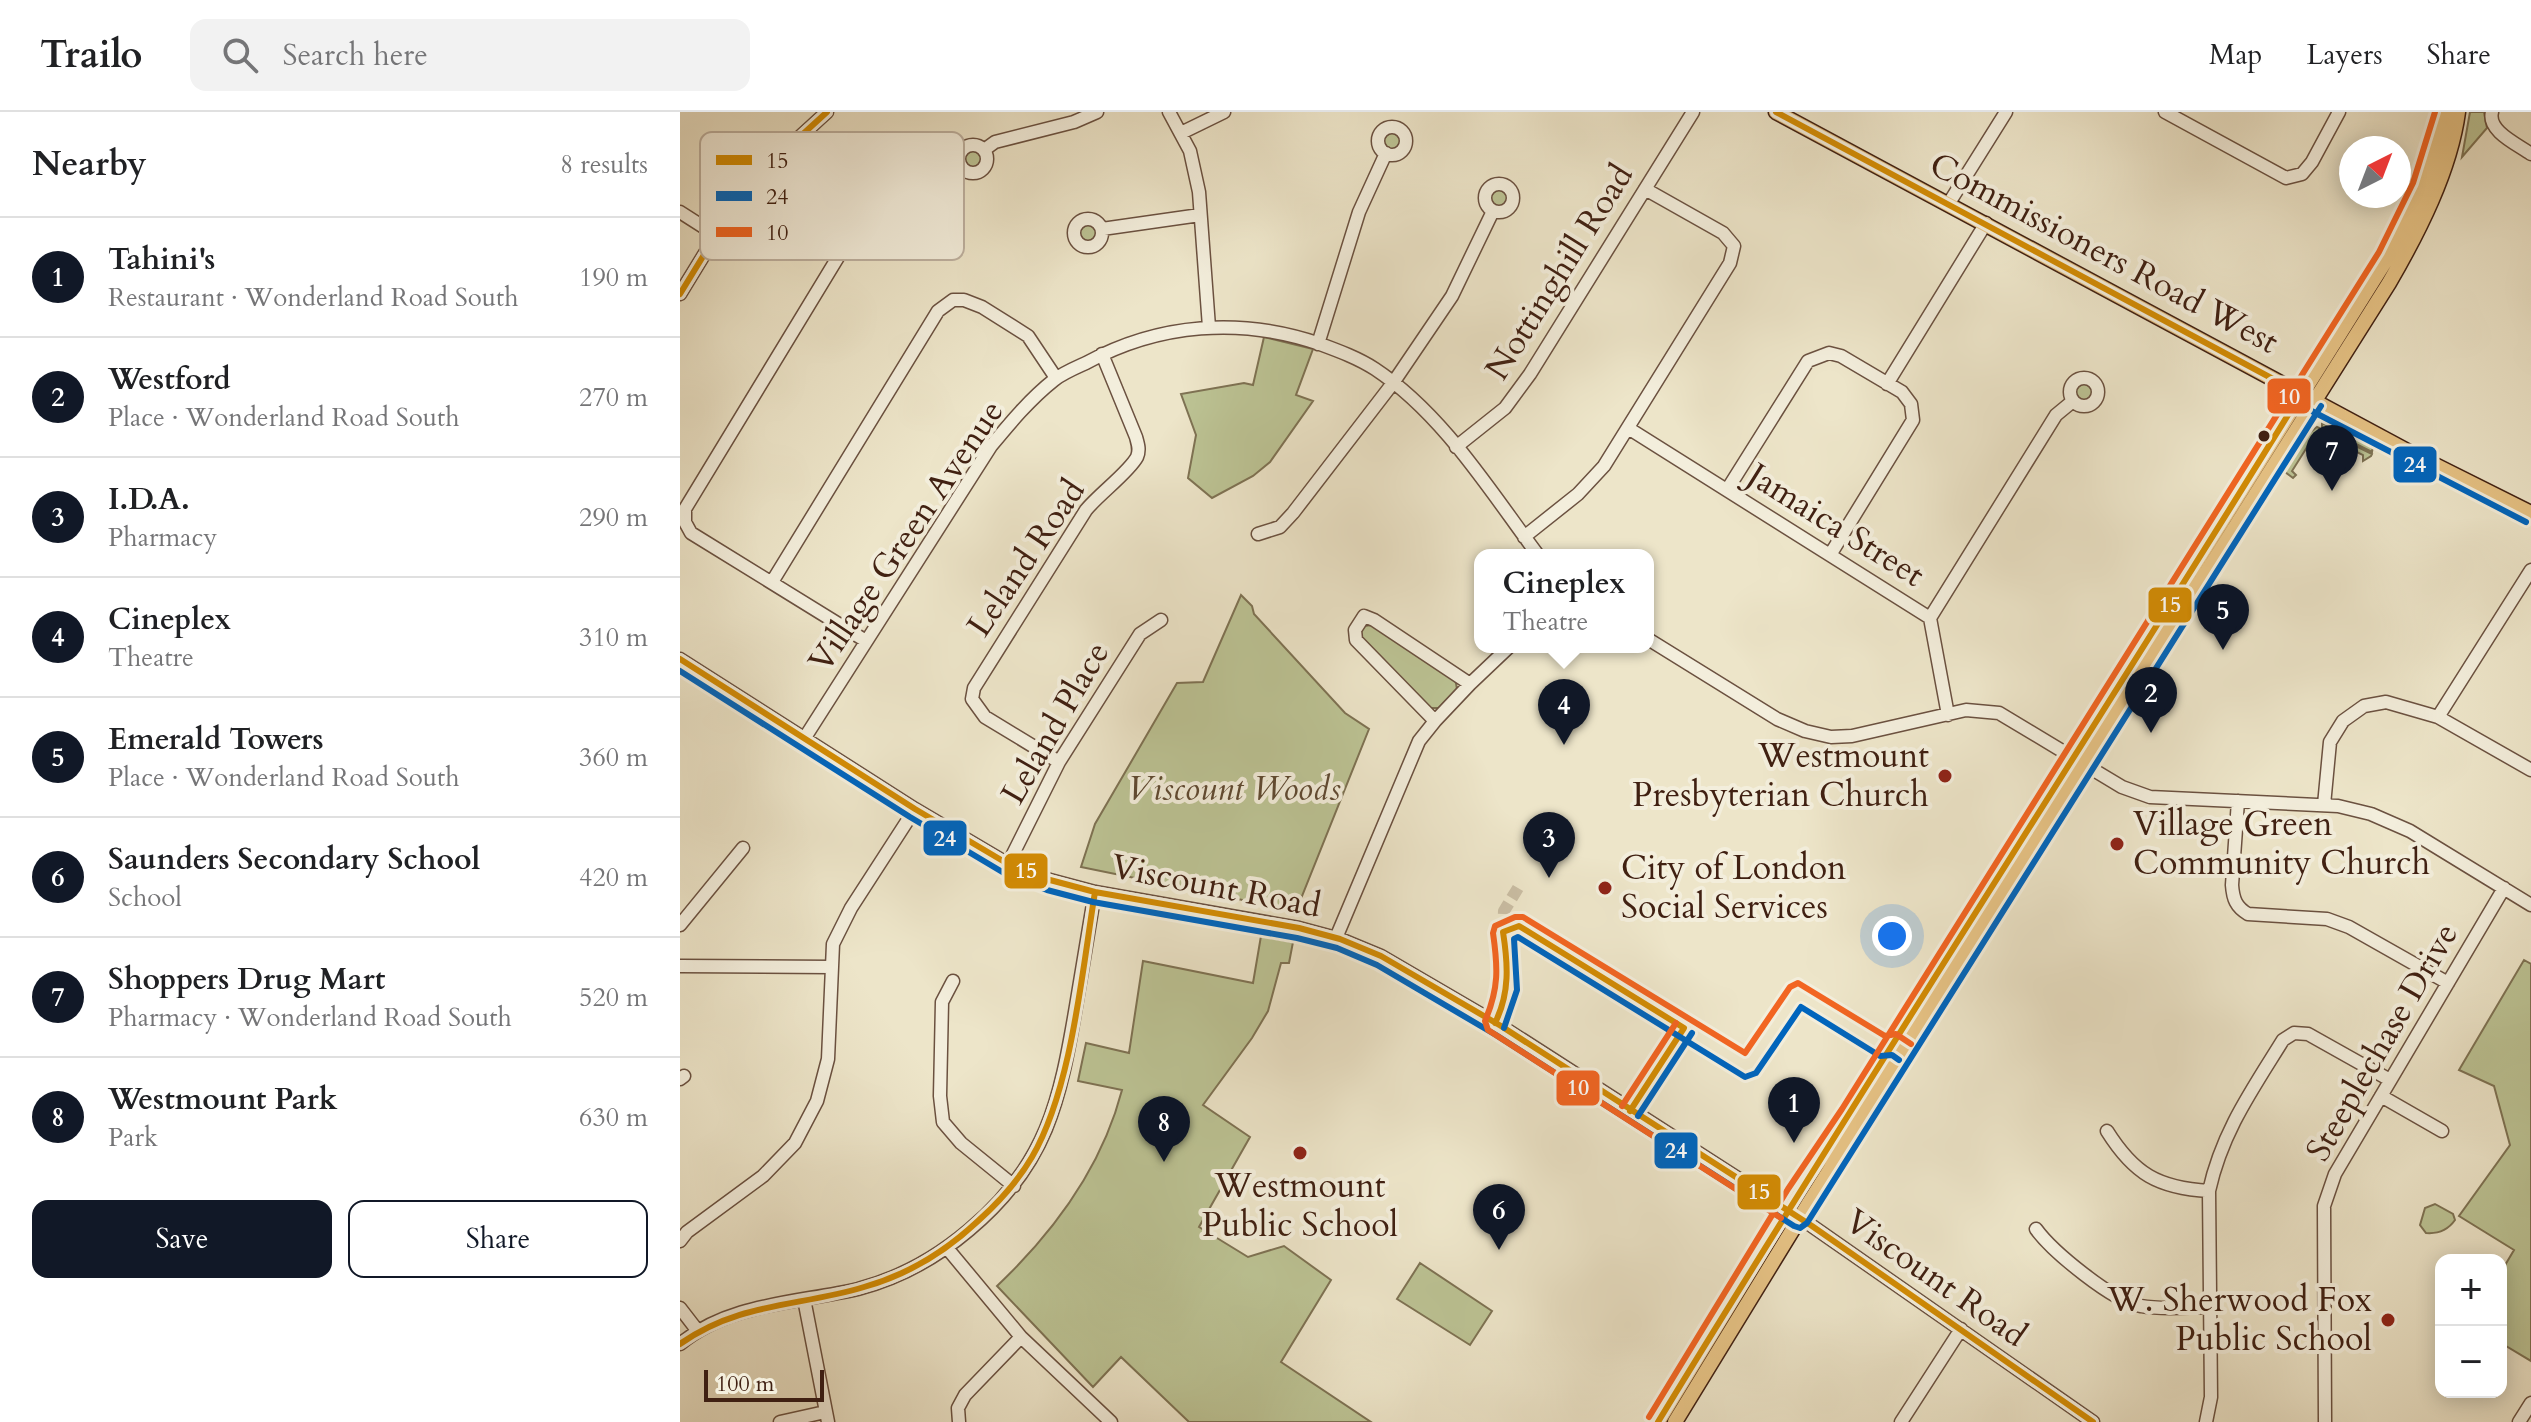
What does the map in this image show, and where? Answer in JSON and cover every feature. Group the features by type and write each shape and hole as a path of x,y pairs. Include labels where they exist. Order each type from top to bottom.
{"main road":[{"name":"Commissioners Road West","path":"1776,112 2307,398 2531,513"},
{"path":"2307,398 2405,227 2429,171 2445,112"},
{"path":"1675,1422 1850,1114 2079,761 2174,600 2307,398 2389,283 2418,231 2439,178 2458,112"},
{"path":"1658,1422 1793,1214"}],"street":[{"path":"804,132 827,112"},
{"path":"984,150 995,142 1074,122 1097,112"},
{"path":"1169,112 1190,151 1200,215 1209,327"},
{"path":"1181,133 1224,112"},
{"name":"Nottinghill Road","path":"1456,447 1505,408 1530,374 1693,112"},
{"path":"1949,203 2006,112"},
{"path":"2165,112 2286,178 2302,174 2312,162 2339,112"},
{"path":"2491,115 2495,128 2531,154"},
{"path":"1318,344 1359,212 1386,153"},
{"path":"1524,537 1578,494 1604,466 1730,263 1734,246 1723,233 1645,189"},
{"path":"1258,534 1280,527 1293,513 1393,383 1452,296 1493,211"},
{"path":"680,212 700,225"},
{"path":"1102,229 1200,215"},
{"path":"1887,384 1986,223"},
{"path":"680,294 701,260"},
{"path":"836,260 685,509 685,522 691,533 866,641"},
{"path":"772,582 938,311 953,300 964,300 982,307 1028,336 1056,378"},
{"name":"Village Green Avenue","path":"804,739 991,446 1014,418 1056,378 1143,337 1225,326 1268,330 1318,344 1374,368 1429,416 1533,549"},
{"path":"1727,490 1808,361 1829,353 1841,356 1902,392 1911,404 1913,420 1830,555"},
{"name":"Leland Road","path":"1059,762 985,717 972,699 974,688 1086,510 1099,493 1136,458 1139,448 1136,437 1102,354"},
{"path":"1930,618 2056,415 2073,401"},
{"name":"Jamaica Street","path":"1628,428 1930,618 1948,715"},
{"path":"2438,717 2531,570"},
{"path":"1435,721 1356,640 1355,630 1364,616 1470,684"},
{"name":"Leland Place","path":"1008,864 1059,762 1140,634 1161,620"},
{"path":"1654,643 1777,719 1805,731 1831,737 1852,736 1966,710 1999,713 2122,787 2150,797 2324,805 2371,814 2410,831 2531,905"},
{"path":"1336,938 1419,741 1503,653"},
{"name":"Viscount Road","path":"680,659 915,809 1008,864 1095,892 1299,928 1336,938 1381,956 1501,1026 1793,1214 2093,1422"},
{"path":"2324,805 2330,742 2343,721 2364,706 2386,702 2438,717 2531,770"},
{"path":"2238,801 2232,885 2233,899 2239,909 2248,914 2327,919 2349,927 2448,983"},
{"path":"680,1241 687,1232 763,1176 795,1143 817,1101 828,1059 833,944 851,908 915,809"},
{"path":"680,925 743,848"},
{"name":"Steeplechase Drive","path":"2325,1422 2324,1206 2335,1174 2504,888"},
{"path":"680,1344 697,1330 738,1313 859,1288 908,1273 947,1248 987,1215 1014,1186 1050,1121 1063,1081 1095,892"},
{"path":"680,966 832,967"},
{"path":"953,981 942,1002 940,1096 943,1122 961,1143 1014,1186"},
{"path":"2206,1422 2211,1397 2209,1191 2225,1136 2283,1040 2294,1033 2308,1034 2390,1080"},
{"path":"2381,1096 2442,1131"},
{"path":"2107,1131 2133,1166 2157,1182 2182,1190 2209,1191"},
{"path":"2036,1229 2048,1246 2117,1297 2139,1306 2210,1307"},
{"path":"947,1248 1021,1337 1111,1422"},
{"path":"780,1422 826,1417 804,1299"},
{"path":"680,1308 697,1330"},
{"path":"1901,1422 1961,1329"},
{"path":"959,1422 958,1408 965,1395 1021,1337"},
{"path":"2519,1422 2531,1403"}],"green space":[{"path":"2470,112 2484,112 2487,128 2462,157"},
{"path":"1393,130 1400,133 1403,140 1400,147 1393,150 1386,147 1383,140 1386,133"},
{"path":"969,151 977,151 982,160 980,167 969,169 964,164 964,156"},
{"path":"1499,189 1506,192 1509,199 1506,206 1499,209 1492,206 1489,199 1492,192"},
{"path":"1088,224 1097,233 1088,242 1079,233"},
{"path":"1264,337 1313,349 1296,395 1313,401 1270,462 1253,476 1212,498 1188,478 1196,435 1181,394 1244,383 1253,385"},
{"path":"2085,382 2092,385 2095,392 2092,399 2085,402 2078,399 2075,392 2078,385"},
{"path":"2322,423 2373,446 2372,452 2322,427"},
{"path":"2317,427 2371,456 2363,461 2363,455 2329,438 2325,443 2322,438 2313,440 2314,447 2309,444 2292,471 2296,475 2293,478 2285,472 2309,433"},
{"name":"Viscount Woods","path":"1241,595 1252,606 1254,614 1345,713 1369,729 1296,911 1081,867 1095,824 1177,683 1203,682"},
{"path":"1371,625 1455,678 1457,689 1439,708 1429,708 1361,637 1365,626"},
{"path":"1261,936 1293,942 1289,963 1281,963 1268,1011 1252,1038 1203,1105 1250,1137 1199,1227 1248,1257 1284,1246 1331,1280 1281,1362 1371,1422 1189,1422 1121,1357 1093,1387 997,1286 1057,1220 1102,1145 1122,1090 1078,1081 1086,1043 1129,1053 1143,961 1253,983"},
{"path":"2524,960 2531,964 2531,1361 2507,1347 2507,1262 2514,1250 2459,1216 2510,1145 2494,1086 2459,1070"},
{"path":"2435,1204 2453,1214 2455,1220 2442,1231 2426,1233 2420,1225 2425,1208"},
{"path":"1420,1263 1492,1311 1470,1345 1397,1299"}],"tunnel":[{"path":"1503,932 1504,911 1518,888"}],"transit line":[{"name":"15","path":"805,132 827,112"},
{"name":"15","path":"1658,1422 2301,394 1776,112"},
{"name":"10","path":"1649,1417 1788,1189 1842,1109 2379,252 2413,183 2435,112"},
{"name":"15","path":"680,294 701,260"},
{"name":"24","path":"680,671 1004,873 1047,890 1093,902 1297,938 1337,948 1377,965 1496,1035 1800,1228 1807,1223 2321,406"},
{"name":"24","path":"2304,407 2526,522"},
{"name":"15","path":"680,659 915,809 1008,864 1095,892 1299,928 1340,939 1381,956 1501,1026 1812,1226 2093,1422"},
{"name":"15","path":"680,1344 724,1320 864,1287 895,1276 952,1243 1001,1199 1032,1157 1057,1098 1074,1028 1095,892"},
{"name":"10","path":"1781,1218 1488,1030 1485,1021 1496,978 1495,926 1515,917 1523,917 1745,1053 1790,987 1798,983 1885,1036 1896,1034 1911,1044"},
{"name":"15","path":"1495,1023 1503,1001 1506,978 1503,932 1519,926 1684,1028 1630,1111"},
{"name":"24","path":"1504,1028 1517,990 1514,939 1518,937 1745,1077 1756,1073 1801,1007 1880,1056 1892,1055 1899,1060"},
{"name":"10","path":"1622,1106 1676,1023"},
{"name":"24","path":"1638,1116 1692,1033"}],"place":[{"name":"Shoppers Drug Mart","path":"2332,491"},
{"name":"Emerald Towers","path":"2223,650"},
{"name":"Westford","path":"2151,733"},
{"name":"Cineplex","path":"1564,745"},
{"name":"Westmount Presbyterian Church","path":"1945,776"},
{"name":"Village Green Community Church","path":"2117,844"},
{"name":"I.D.A.","path":"1549,878"},
{"name":"City of London Social Services","path":"1605,888"},
{"name":"Tahini's","path":"1794,1143"},
{"name":"Westmount Public School","path":"1300,1153"},
{"name":"Westmount Park","path":"1164,1162"},
{"name":"Saunders Secondary School","path":"1499,1250"},
{"name":"W. Sherwood Fox Public School","path":"2388,1320"}]}
